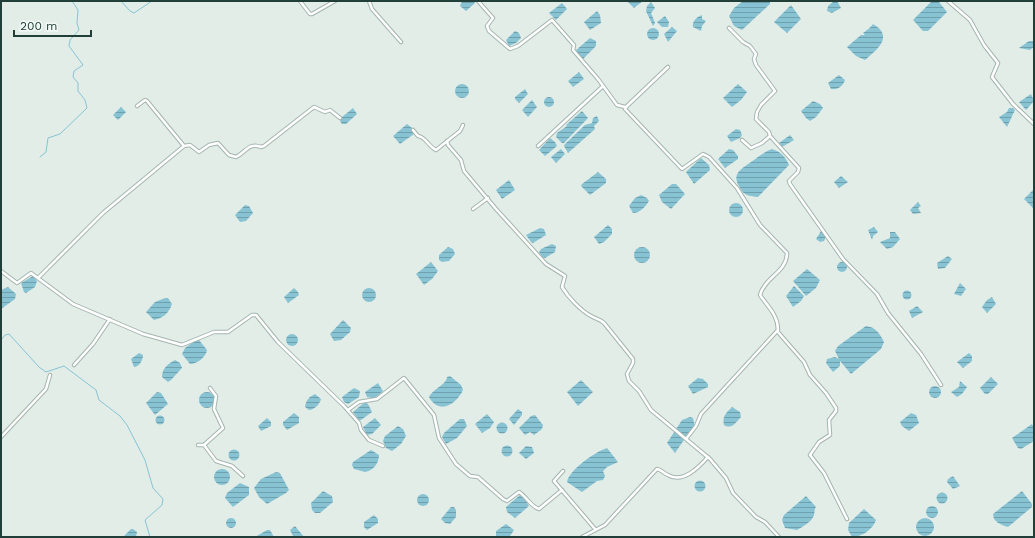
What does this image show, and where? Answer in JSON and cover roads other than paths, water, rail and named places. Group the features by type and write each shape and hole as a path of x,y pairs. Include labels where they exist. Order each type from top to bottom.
{"street":[{"path":"300,1 310,14 335,1"},
{"path":"370,1 372,9 401,42"},
{"path":"478,1 494,18 487,26 489,31 510,49 518,46 552,20 574,45 573,50 598,79 602,87 617,105 625,107 632,117 682,169 703,154 709,157 737,188 760,225 787,253 783,267 767,281 760,295 778,321 777,331 700,414 696,426 686,439"},
{"path":"948,1 970,20 984,45 998,63 992,77 1003,93 1034,124"},
{"path":"729,28 743,42 750,46 756,54 754,59 756,65 775,91 757,112 756,119 799,168 798,172 789,181 790,184 843,259 877,294 888,313 921,354 941,385"},
{"path":"625,107 668,67"},
{"path":"538,146 602,87"},
{"path":"137,106 145,100 147,101 184,146"},
{"path":"38,278 102,213 184,146 190,145 199,152 209,145 218,143 229,155 236,157 250,145 254,144 261,147 264,146 314,108 325,112 330,110 340,118"},
{"path":"413,130 418,136 424,137 434,150 440,148 460,131 462,125"},
{"path":"742,140 751,148 762,143 770,136"},
{"path":"447,141 448,145 461,160 464,171 546,264 565,276 562,288 585,312 601,320 612,332 632,359 633,363 627,374 629,381 639,391 651,410 708,456 726,478 733,493 756,517 765,522 779,537"},
{"path":"473,209 488,198"},
{"path":"1,271 17,282 31,273 60,297 73,304 143,334 182,345 214,332 228,332 252,315 256,315 278,342 348,410 369,440 383,446"},
{"path":"74,365 93,344 110,319"},
{"path":"777,331 804,362 810,375 836,408 836,411 829,420 830,435 819,442 810,454 824,473 847,519"},
{"path":"1,437 46,389 50,375"},
{"path":"348,410 359,402 377,399 404,378 434,415 439,438 456,464 470,476 478,477 507,501 519,492 524,495 534,507 539,509 562,490"},
{"path":"198,445 204,445 223,428 214,409 216,396 210,388"},
{"path":"204,445 216,461 232,466 243,476"},
{"path":"582,537 595,529 600,528 613,517 657,469 662,470 668,476 679,477 688,475 708,456"},
{"path":"563,471 554,481 595,529"}],"water":[{"path":"462,1 474,1 475,3 466,11 460,6"},
{"path":"627,1 643,1 634,8"},
{"path":"743,1 770,1 770,4 742,30 734,26 729,16 734,8"},
{"path":"834,1 837,1 841,8 832,13 827,11 828,6"},
{"path":"932,1 939,2 947,12 928,31 923,31 913,20"},
{"path":"651,2 655,8 651,13 655,23 653,26 646,11 647,6"},
{"path":"562,3 567,9 556,20 549,13"},
{"path":"791,5 801,19 787,33 774,22"},
{"path":"597,11 600,15 601,23 590,30 584,22"},
{"path":"702,15 702,19 706,21 702,26 701,31 693,27 693,23"},
{"path":"665,16 669,22 668,27 662,27 657,22"},
{"path":"873,24 882,33 883,38 879,47 865,60 856,56 847,47 861,35 865,35 863,33"},
{"path":"672,27 677,31 668,42 664,34"},
{"path":"655,28 658,29 658,39 651,40 648,39 647,32 648,29"},
{"path":"515,31 519,33 521,38 516,43 509,46 506,40"},
{"path":"590,38 596,41 596,46 583,59 575,51"},
{"path":"1029,41 1034,41 1034,47 1030,50 1019,48"},
{"path":"579,72 584,79 573,87 568,81"},
{"path":"839,75 845,80 842,86 831,89 828,83"},
{"path":"459,84 465,84 469,88 469,94 465,98 459,98 455,94 455,88"},
{"path":"738,84 747,92 741,100 732,107 723,98"},
{"path":"525,89 528,94 519,103 515,97"},
{"path":"1031,94 1034,101 1026,110 1019,102"},
{"path":"549,97 554,102 549,107 544,102"},
{"path":"532,100 537,107 528,117 522,110"},
{"path":"813,101 820,104 823,108 816,117 810,121 801,111"},
{"path":"121,107 126,112 118,120 113,115"},
{"path":"353,108 357,114 346,124 342,124 340,121 342,117"},
{"path":"1009,108 1013,108 1015,110 1007,127 999,117 1007,112"},
{"path":"582,111 588,118 564,143 562,143 556,137 557,133 567,126 566,125"},
{"path":"597,116 599,121 594,126 595,129 568,153 564,146 565,144 585,125 592,123 593,118"},
{"path":"407,124 412,128 414,134 400,144 393,136"},
{"path":"736,129 740,130 742,135 740,138 731,142 727,136"},
{"path":"790,135 794,140 782,147 779,143"},
{"path":"550,138 557,146 545,156 539,150"},
{"path":"561,149 565,154 556,163 551,157"},
{"path":"729,149 733,150 738,156 738,159 725,168 718,159"},
{"path":"772,149 782,155 789,165 758,197 745,194 737,183 736,179 738,173 743,167"},
{"path":"701,158 709,165 710,170 694,184 686,172"},
{"path":"598,172 606,179 606,183 590,195 581,186"},
{"path":"841,176 848,182 839,188 834,182"},
{"path":"509,180 515,190 502,199 496,190"},
{"path":"672,184 676,184 685,194 671,209 662,202 659,195"},
{"path":"1034,189 1034,209 1024,199"},
{"path":"641,195 649,201 640,211 633,213 629,206 635,198"},
{"path":"918,202 921,206 918,208 921,213 913,214 910,210"},
{"path":"736,203 741,205 743,210 741,215 736,217 731,215 729,210 731,205"},
{"path":"245,205 249,206 253,213 246,221 240,222 235,215"},
{"path":"608,225 612,229 612,234 604,242 599,244 594,237"},
{"path":"874,227 878,232 873,236 872,240 868,230"},
{"path":"540,228 544,229 546,235 533,243 531,242 526,235"},
{"path":"821,231 826,237 824,241 820,242 816,239"},
{"path":"890,232 895,232 900,239 893,247 887,249 880,242 890,238"},
{"path":"552,244 556,246 555,252 545,258 542,257 539,252 541,249"},
{"path":"448,247 453,249 455,254 449,261 442,262 439,260 439,255"},
{"path":"639,247 645,247 650,252 648,261 645,263 639,263 634,258 634,252"},
{"path":"948,256 952,259 945,268 938,269 937,263"},
{"path":"431,262 438,271 432,279 424,285 416,274"},
{"path":"840,262 844,262 846,263 846,271 840,272 837,269 837,265"},
{"path":"807,269 820,280 816,288 806,296 793,281"},
{"path":"33,276 37,281 35,287 26,293 24,292 21,283"},
{"path":"960,283 966,289 961,296 954,294"},
{"path":"794,286 804,296 801,301 793,307 786,296"},
{"path":"8,287 16,294 15,299 1,309 1,290"},
{"path":"294,288 299,295 288,303 284,297"},
{"path":"369,288 374,290 376,295 374,300 369,302 364,300 362,295 364,290"},
{"path":"905,291 909,291 911,295 909,299 905,299 903,297 903,293"},
{"path":"992,297 996,304 987,313 982,307 987,300"},
{"path":"168,298 172,304 171,307 165,315 154,320 146,312 155,302"},
{"path":"917,306 923,312 912,318 909,311"},
{"path":"343,320 351,328 350,332 341,340 334,341 330,334"},
{"path":"866,326 875,329 881,336 884,342 881,349 851,374 840,361 840,366 833,372 826,363 827,359 835,357 839,359 835,351 838,346"},
{"path":"290,334 294,334 298,340 294,346 290,346 286,342 286,338"},
{"path":"196,340 199,340 207,350 201,360 190,364 182,354 185,348"},
{"path":"139,353 143,355 142,359 139,365 134,367 131,359"},
{"path":"969,353 972,356 972,361 963,368 957,362"},
{"path":"175,360 180,363 182,368 168,382 162,377 163,371"},
{"path":"450,376 461,385 463,390 452,404 442,407 438,406 429,397 445,382 447,377"},
{"path":"991,377 998,384 988,394 985,394 980,388"},
{"path":"698,378 703,379 708,384 708,387 693,394 688,386"},
{"path":"581,380 593,392 578,406 567,392"},
{"path":"960,381 967,387 962,394 957,397 951,392 959,387"},
{"path":"378,383 383,391 375,398 367,397 365,392"},
{"path":"933,386 937,386 941,392 937,398 933,398 929,394 929,390"},
{"path":"354,388 360,391 359,397 348,404 344,402 342,397"},
{"path":"157,392 161,393 168,404 155,415 146,403"},
{"path":"207,392 214,397 215,400 210,407 207,408 200,403 199,400 204,393"},
{"path":"315,394 321,399 315,408 309,410 305,407 306,402"},
{"path":"365,402 368,404 372,412 359,420 353,412"},
{"path":"732,407 740,412 741,417 734,425 729,427 724,425 724,417"},
{"path":"518,409 522,412 522,415 514,425 509,419"},
{"path":"294,413 299,417 299,423 287,430 283,425 283,422"},
{"path":"911,413 916,415 919,423 909,431 902,426 900,422"},
{"path":"487,414 494,422 490,428 482,433 475,424"},
{"path":"535,415 543,425 542,429 534,435 530,432 525,435 519,428 531,416"},
{"path":"158,416 162,416 164,420 162,424 158,424 156,422 156,418"},
{"path":"690,417 693,418 695,427 675,453 667,443 682,420"},
{"path":"267,418 271,422 271,426 261,431 258,426"},
{"path":"375,418 381,425 372,434 367,435 363,427"},
{"path":"460,419 464,419 467,426 457,438 446,444 442,437 444,433"},
{"path":"500,423 504,423 506,424 506,432 500,433 497,430 497,426"},
{"path":"1032,424 1034,428 1034,441 1021,449 1018,448 1012,438"},
{"path":"398,426 403,429 406,436 401,444 392,451 386,448 383,441 385,436"},
{"path":"507,445 511,447 513,451 511,455 507,457 503,455 501,451 503,447"},
{"path":"526,446 532,447 534,453 526,459 519,453"},
{"path":"607,448 618,462 607,467 603,471 605,476 603,480 597,481 582,492 567,482 572,472 577,467 596,453"},
{"path":"232,450 236,450 238,451 238,459 232,460 229,457 229,453"},
{"path":"371,450 379,455 375,466 371,470 365,472 354,469 352,465 353,462"},
{"path":"219,469 225,469 230,474 228,483 225,485 219,485 214,480 214,474"},
{"path":"276,472 280,473 289,490 267,504 259,497 254,488 261,479"},
{"path":"953,476 960,486 953,489 947,482 948,479"},
{"path":"698,481 702,481 704,482 704,490 698,491 695,488 695,484"},
{"path":"240,483 249,487 249,495 233,507 225,498 227,493"},
{"path":"323,491 332,496 333,502 320,513 315,513 312,510 311,503"},
{"path":"1022,491 1032,504 1032,507 1008,527 998,523 994,519 993,514"},
{"path":"940,493 944,493 946,494 946,502 940,503 937,500 937,496"},
{"path":"421,494 425,494 429,500 425,506 421,506 417,502 417,498"},
{"path":"520,495 524,497 529,506 515,518 507,512 506,507"},
{"path":"806,496 816,507 813,518 797,530 785,528 782,520 784,515"},
{"path":"932,506 936,508 938,512 936,516 932,518 928,516 926,512 928,508"},
{"path":"451,507 454,507 456,510 456,517 450,524 445,523 441,519"},
{"path":"864,509 876,520 875,523 867,532 860,536 852,537 848,530 849,523"},
{"path":"374,515 378,519 378,523 367,530 364,527 364,522"},
{"path":"229,518 233,518 235,519 235,527 229,528 226,525 226,521"},
{"path":"925,518 931,521 934,527 931,533 925,536 919,533 916,527 919,521"},
{"path":"506,524 514,530 510,536 496,537 496,531"},
{"path":"295,526 304,537 293,536 290,530"},
{"path":"131,529 137,532 136,537 123,537"},
{"path":"267,530 270,530 274,537 255,537"}],"waterway":[{"path":"40,157 46,152 48,138 60,134 87,108 85,100 78,91 78,83 73,77 74,71 83,65 69,46 70,40 79,30 77,23 78,10 72,1"},
{"path":"121,1 130,11 134,13 152,1"},
{"path":"1,340 5,335 9,334 39,367 46,372 64,366 96,390 99,400 120,416 127,425 145,460 153,488 163,499 162,505 145,520 150,537"}]}
